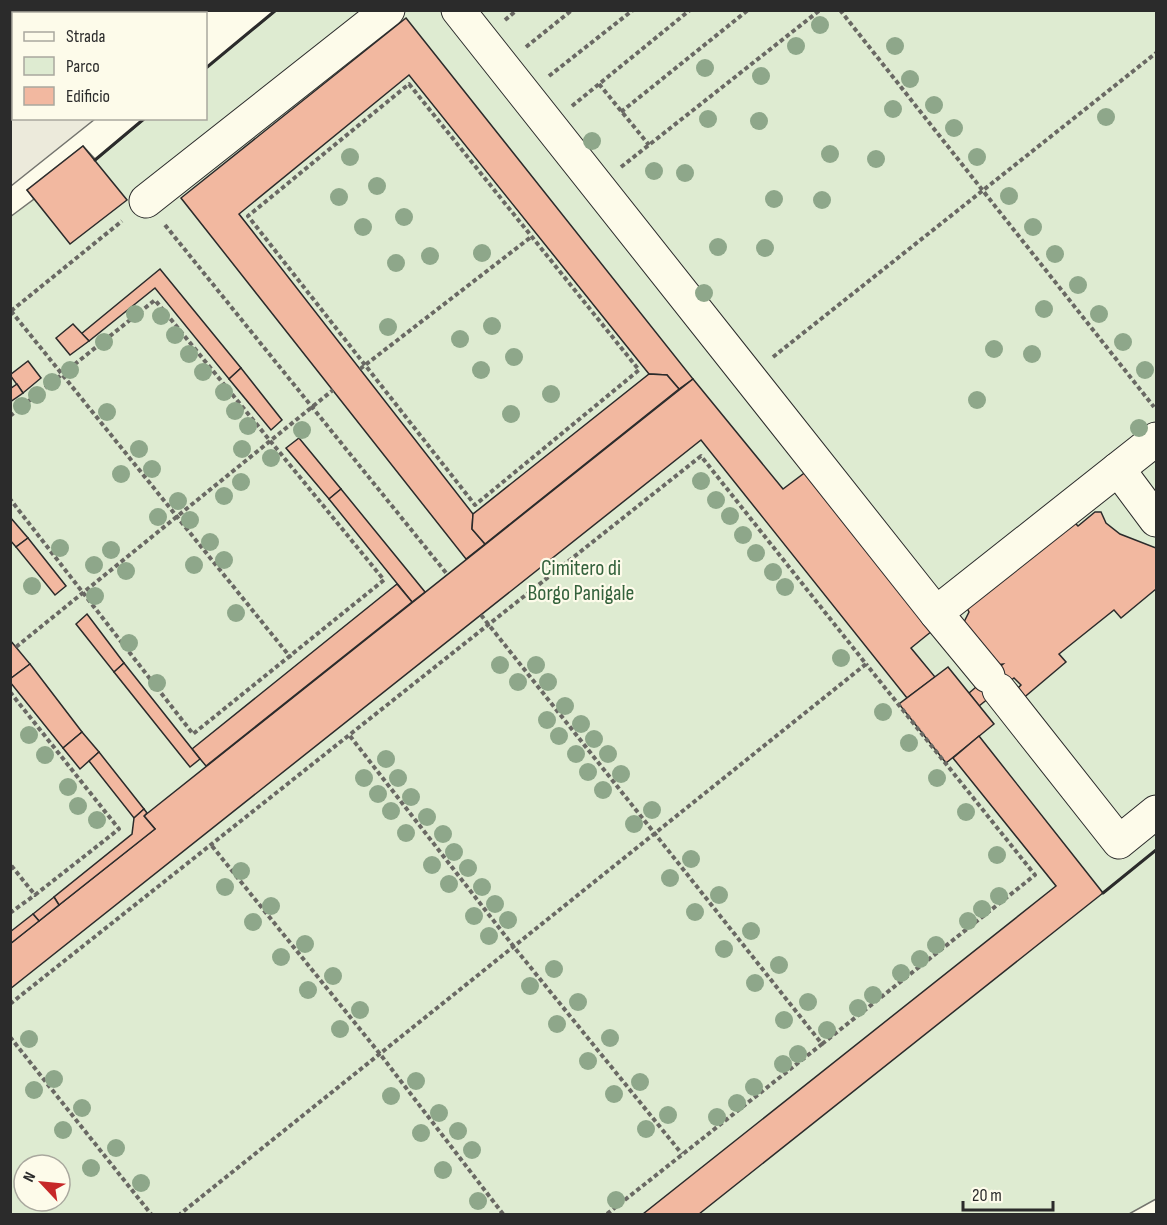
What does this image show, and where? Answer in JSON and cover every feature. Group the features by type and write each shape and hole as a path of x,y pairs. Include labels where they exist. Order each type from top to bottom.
{"lane":[{"path":"146,201 388,10"},
{"path":"458,10 1119,842 1156,812"},
{"path":"936,613 1156,439"},
{"path":"1118,469 1156,520"}],"path":[{"path":"501,66 572,10"},
{"path":"525,95 633,10"},
{"path":"548,125 690,10"},
{"path":"621,112 748,10"},
{"path":"597,186 820,10"},
{"path":"840,10 1156,410"},
{"path":"748,376 1156,53"},
{"path":"409,84 531,237 639,370 475,505 248,216 409,84"},
{"path":"599,84 649,145"},
{"path":"291,657 11,311 146,201 447,574"},
{"path":"360,369 531,237"},
{"path":"10,416 155,300 384,580 193,734 10,499"},
{"path":"16,646 333,390"},
{"path":"10,1004 701,456 1035,875 607,1215"},
{"path":"480,615 822,1044"},
{"path":"180,1215 866,664"},
{"path":"10,692 119,830 10,913"},
{"path":"350,736 514,947 682,1154"},
{"path":"212,846 380,1054 503,1215"},
{"path":"10,864 35,895"},
{"path":"10,1037 151,1215"}],"green space":[{"name":"Cimitero di Borgo Panigale","path":"276,11 1156,11 1156,1199 1129,1214 11,1214 10,217 34,199 27,190 83,146 96,160 144,120 207,120 207,67"}],"shaded area":[{"path":"11,10 119,10 121,12 12,12 12,120 94,120 11,186"}],"building":[{"path":"406,18 693,379 679,389 667,375 649,374 409,75 239,214 473,514 472,529 485,544 466,559 181,198"},
{"path":"83,146 127,200 70,244 27,190"},
{"path":"160,269 241,368 229,379 155,288 89,341 81,334"},
{"path":"73,324 89,341 70,355 56,338"},
{"path":"28,361 41,378 23,393 10,375"},
{"path":"241,368 282,420 271,430 229,379"},
{"path":"649,374 667,375 679,389 485,544 472,529 473,514"},
{"path":"693,379 783,489 807,471 932,631 911,648 935,677 907,698 701,440 10,989 10,944 155,829 144,816"},
{"path":"17,384 23,393 10,402 10,389"},
{"path":"299,438 341,489 329,499 286,448"},
{"path":"341,489 425,592 412,602 329,499"},
{"path":"1095,512 1101,512 1106,523 1120,534 1156,548 1156,589 1121,618 1114,610 1059,654 1066,662 1021,700 1017,689 1021,685 1014,678 979,706 969,693 1003,664 996,665 961,628 969,612 962,599 1073,521 1078,526"},
{"path":"10,517 28,538 16,547 10,540"},
{"path":"28,538 66,586 55,595 16,547"},
{"path":"397,584 412,602 206,766 192,749"},
{"path":"87,614 124,663 114,672 76,624"},
{"path":"10,640 30,664 10,679"},
{"path":"124,663 200,759 190,767 114,672"},
{"path":"30,664 82,732 63,748 10,682 10,679"},
{"path":"948,667 994,724 946,763 899,704"},
{"path":"82,732 99,752 80,769 63,748"},
{"path":"979,736 1103,893 699,1214 643,1214 1056,886 953,758"},
{"path":"99,752 144,809 134,818 89,761"},
{"path":"144,809 147,813 144,816 155,829 59,905 54,897 132,834 134,818"},
{"path":"54,897 59,905 39,921 33,914"},
{"path":"33,914 39,921 10,944 10,932"}],"wall":[{"path":"207,67 276,10"},
{"path":"95,160 143,120"},
{"path":"1103,893 1156,850"}]}
